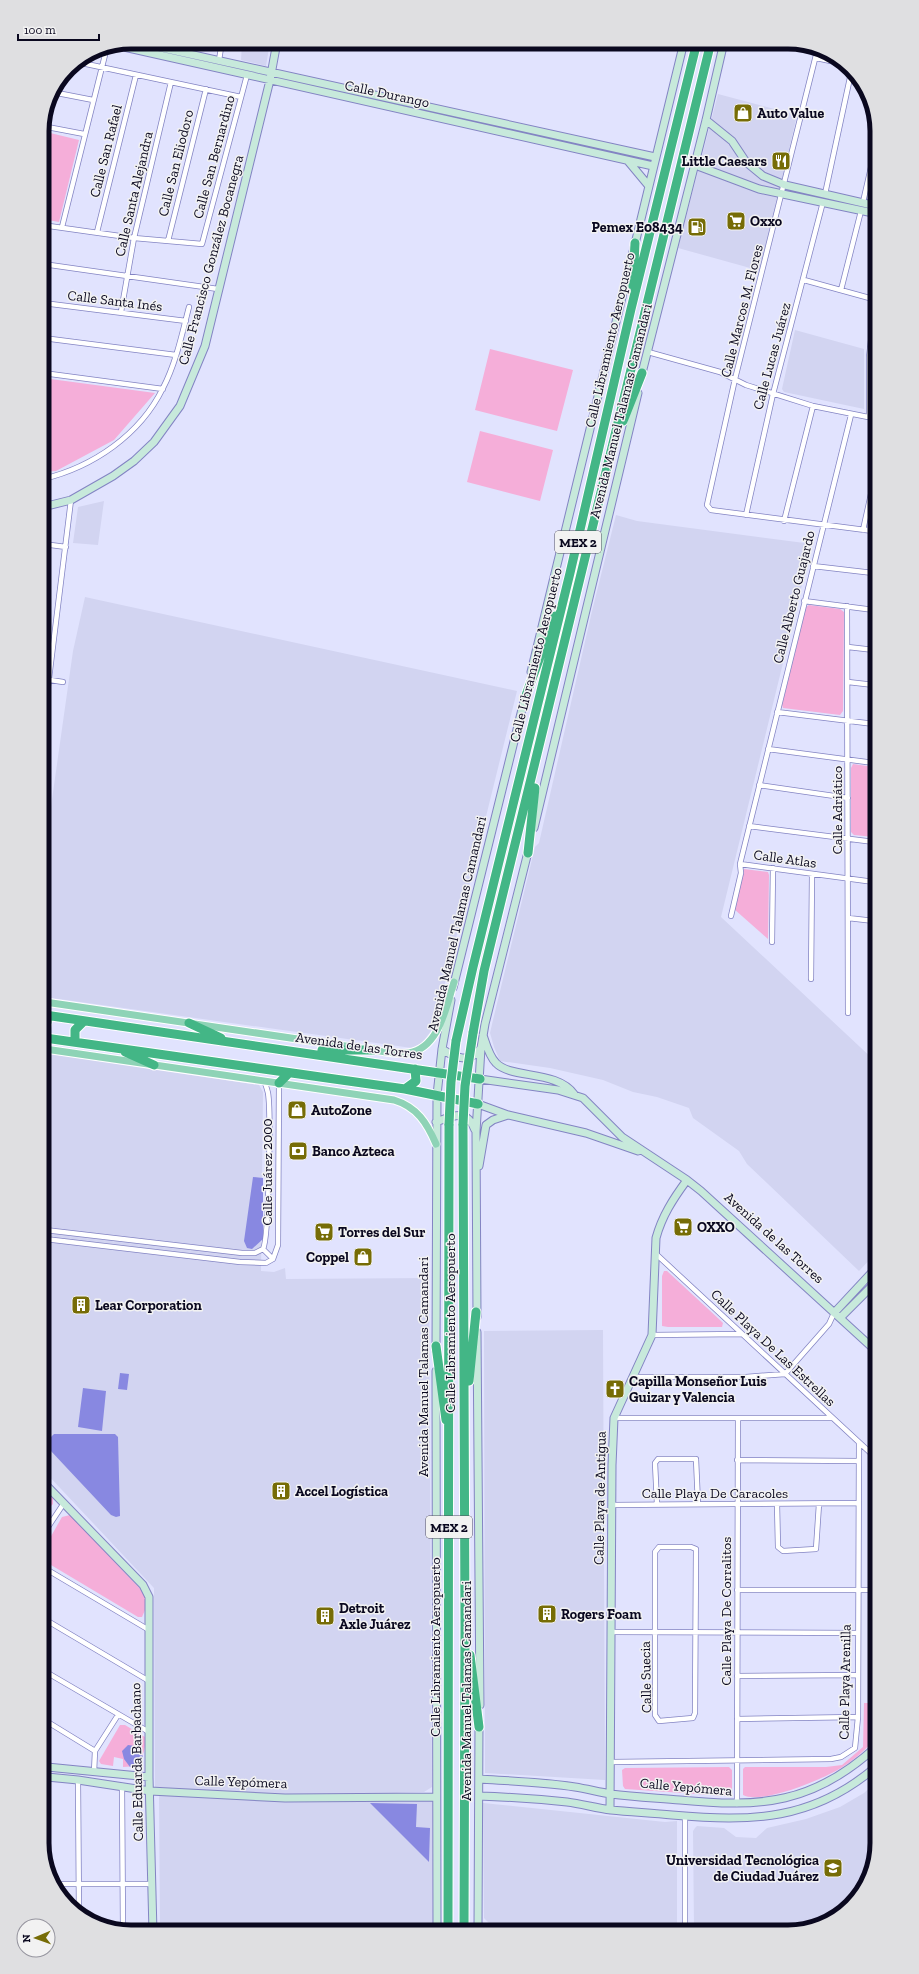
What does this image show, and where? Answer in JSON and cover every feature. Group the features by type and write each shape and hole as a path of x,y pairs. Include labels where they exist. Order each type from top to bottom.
{"highway":[{"name":"Calle Libramiento Aeropuerto","path":"448,1925 450,1435 449,1124 451,1082 456,1041 695,49"},
{"name":"Calle Libramiento Aeropuerto","path":"464,1925 465,1428 463,1124 465,1086 478,1033 484,971 539,754 709,49"},
{"path":"632,309 635,242"},
{"path":"611,452 642,373"},
{"path":"525,698 570,573"},
{"path":"528,853 539,754"},
{"name":"Avenida de las Torres","path":"49,1016 83,1022 415,1068 480,1079"},
{"path":"75,1042 75,1030 83,1022"},
{"path":"189,1023 230,1042"},
{"name":"Avenida de las Torres","path":"49,1039 405,1089 478,1104"},
{"path":"112,1047 154,1065"},
{"path":"292,1050 373,1050"},
{"path":"405,1089 416,1081 415,1068"},
{"path":"279,1084 289,1073"},
{"path":"465,1428 476,1312"},
{"path":"436,1346 444,1411 450,1435"},
{"path":"465,1617 479,1727"}],"main road":[{"name":"Calle Durango","path":"133,49 653,166"},
{"name":"Calle Durango","path":"170,49 655,158"},
{"name":"Calle Francisco González Bocanegra","path":"49,506 71,500 113,476 134,461 154,442 180,406 191,383 205,346 272,72 276,49"},
{"name":"Avenida Manuel Talamas Camandari","path":"437,1925 436,1122 437,1095 442,1049 454,982 525,698 648,185 682,49"},
{"name":"Avenida Manuel Talamas Camandari","path":"478,1925 480,1555 476,1312 476,1132 481,1048 478,1033 528,853 642,373 695,165 722,49"},
{"path":"706,120 732,141 753,169 762,176 785,185 870,204"},
{"path":"626,160 643,177 648,185"},
{"path":"695,165 746,185 870,213"},
{"name":"Avenida de las Torres","path":"49,1003 373,1050 407,1053 420,1049 428,1044 436,1033 454,982"},
{"path":"478,1033 492,1057 500,1066 560,1082 569,1087 575,1094"},
{"path":"442,1049 449,1054 469,1058 474,1056 481,1048"},
{"path":"49,1050 387,1099 404,1104 418,1114 424,1121 436,1144"},
{"name":"Avenida de las Torres","path":"480,1079 558,1090 575,1094 588,1102 614,1131 687,1180 870,1345"},
{"name":"Avenida de las Torres","path":"478,1104 508,1115 569,1128 647,1154"},
{"path":"476,1178 486,1125 492,1120 508,1115"},
{"path":"436,1122 457,1116 465,1116 470,1119 476,1132"},
{"name":"Calle Playa de Antigua","path":"610,1810 612,1762 612,1505 614,1418 652,1335 656,1238 664,1214 687,1180"},
{"path":"837,1315 870,1275"},
{"path":"837,1315 870,1288"},
{"path":"49,1488 64,1503"},
{"name":"Calle Eduarda Barbachano","path":"64,1503 143,1584 148,1593 150,1605 149,1777 153,1925"},
{"name":"Calle Yepómera","path":"479,1779 558,1785 611,1794 737,1804 777,1800 808,1791 837,1777 870,1751"},
{"path":"49,1767 149,1777"},
{"name":"Calle Yepómera","path":"479,1796 567,1802 610,1810 737,1820 796,1811 818,1804 842,1793 870,1771"},
{"name":"Calle Yepómera","path":"49,1777 150,1791 285,1798 436,1797"}],"street":[{"path":"185,49 185,53"},
{"path":"220,60 221,49"},
{"path":"62,227 84,134 106,53"},
{"name":"Calle Marcos M. Flores","path":"746,515 711,510 707,508 707,503 735,379 783,194 817,54"},
{"path":"816,58 830,61"},
{"path":"84,64 241,97"},
{"name":"Calle San Rafael","path":"97,232 136,74"},
{"name":"Calle San Bernardino","path":"168,241 202,244 247,75"},
{"path":"825,194 850,77"},
{"name":"Calle Santa Alejandra","path":"121,312 134,238 171,82"},
{"name":"Calle San Eliodoro","path":"168,241 206,89"},
{"path":"58,93 93,100"},
{"path":"49,127 84,134"},
{"path":"863,202 870,172"},
{"name":"Calle Lucas Juárez","path":"746,515 773,394 804,280 823,202"},
{"path":"841,290 861,211"},
{"path":"49,225 134,238 168,241"},
{"path":"49,265 218,289"},
{"path":"804,280 870,298"},
{"name":"Calle Santa Inés","path":"49,304 186,321"},
{"path":"49,477 85,465 119,442 136,426 151,408 163,389 176,355 189,307"},
{"path":"49,339 176,355"},
{"path":"870,348 870,388"},
{"path":"648,352 720,372 746,385 813,406 870,418"},
{"path":"49,374 163,389"},
{"path":"784,521 813,406"},
{"name":"Calle Alberto Guajardo","path":"731,916 741,873 740,864 749,826 851,415"},
{"path":"863,530 870,498"},
{"path":"49,660 66,548 71,500"},
{"path":"746,515 870,531"},
{"path":"49,545 66,548"},
{"path":"813,566 870,573"},
{"path":"804,601 870,609"},
{"name":"Calle Adriático","path":"847,606 848,1013"},
{"path":"848,647 870,650"},
{"path":"49,680 63,682"},
{"path":"848,682 870,685"},
{"path":"777,712 870,724"},
{"path":"768,749 870,762"},
{"path":"759,785 848,798"},
{"path":"749,826 870,842"},
{"name":"Calle Atlas","path":"740,864 870,882"},
{"path":"772,942 773,868"},
{"path":"811,979 812,874"},
{"path":"848,918 870,921"},
{"name":"Calle Juárez 2000","path":"263,1249 267,1230 268,1114 268,1093 264,1081"},
{"name":"Calle Juárez 2000","path":"273,1259 278,1245 279,1084"},
{"path":"49,1230 242,1253 255,1253 263,1249 273,1259 266,1263 240,1262 49,1239"},
{"name":"Calle Playa De Las Estrellas","path":"656,1254 870,1453"},
{"path":"632,1377 746,1377 785,1374 837,1315"},
{"path":"652,1335 742,1334"},
{"path":"614,1418 832,1418"},
{"name":"Calle Playa De Corralitos","path":"737,1804 736,1503 738,1418"},
{"name":"Calle Playa Arenilla","path":"612,1762 831,1759 841,1757 855,1748 858,1717 857,1633 859,1443"},
{"path":"657,1504 655,1462 658,1458 696,1459 698,1504"},
{"path":"737,1460 858,1461"},
{"path":"49,1526 64,1503"},
{"name":"Calle Playa De Caracoles","path":"612,1505 858,1503"},
{"path":"777,1504 779,1549 816,1549 819,1504"},
{"path":"656,1632 655,1549 659,1547 694,1548 696,1552 696,1632"},
{"path":"49,1571 149,1630"},
{"path":"737,1590 870,1590"},
{"path":"49,1622 149,1681"},
{"path":"612,1632 857,1633"},
{"name":"Calle Suecia","path":"656,1632 655,1715 657,1719 662,1721 689,1720 695,1717 696,1632"},
{"path":"49,1674 149,1732"},
{"path":"737,1676 858,1676"},
{"path":"94,1772 95,1751 118,1715"},
{"path":"737,1719 858,1717"},
{"path":"49,1724 95,1751"},
{"path":"78,1780 79,1906"},
{"path":"122,1786 123,1924"},
{"path":"685,1816 685,1925"},
{"path":"60,1884 152,1884"}],"shaded area":[{"path":"242,49 269,49 266,66 241,60"},
{"path":"718,94 797,115 761,271 678,248"},
{"path":"49,133 79,140 59,222 49,220"},
{"path":"795,330 864,349 864,409 784,392 782,389"},
{"path":"490,349 573,370 557,431 475,410"},
{"path":"49,379 155,393 114,440 56,471 49,472"},
{"path":"480,431 553,450 540,501 467,482"},
{"path":"104,501 98,545 73,543 78,507"},
{"path":"616,515 637,521 812,544 721,917 870,1056 870,1259 859,1271 747,1164 739,1151 693,1118 689,1108 657,1097 633,1092 603,1080 550,1068 500,1061 494,1047 490,1033 535,847 539,843 592,611"},
{"path":"85,597 517,691 434,1027 422,1043 412,1048 49,998 49,821 73,651"},
{"path":"809,605 840,609 844,612 843,711 840,715 783,708 782,705 806,607"},
{"path":"853,764 870,766 870,837 854,835 851,832 851,768"},
{"path":"744,869 768,872 768,939 734,909"},
{"path":"49,1054 259,1085 263,1092 261,1271 274,1272 285,1268 286,1279 429,1278 432,1787 424,1792 306,1796 434,1799 434,1925 160,1925 159,1794 261,1795 155,1787 154,1588 49,1476"},
{"path":"253,1177 263,1178 263,1239 252,1249 247,1248 244,1241"},
{"path":"664,1271 667,1271 720,1320 723,1323 722,1327 662,1326 662,1276"},
{"path":"603,1330 605,1780 485,1773 484,1331"},
{"path":"120,1373 129,1374 127,1390 118,1389"},
{"path":"83,1388 106,1391 102,1431 78,1427"},
{"path":"54,1434 115,1434 118,1437 120,1516 116,1517 111,1515 50,1450 49,1441"},
{"path":"49,1494 53,1498 53,1504 49,1508"},
{"path":"70,1515 148,1597 149,1601 142,1617 138,1617 49,1564 49,1540 62,1517"},
{"path":"864,1703 870,1703 870,1745 853,1760 824,1777 794,1789 764,1796 752,1797 743,1795 743,1769 745,1767 826,1767 842,1765 863,1747"},
{"path":"120,1725 125,1725 145,1737 144,1752 137,1766 123,1767 123,1759 114,1757 113,1766 101,1764 99,1761"},
{"path":"128,1745 135,1746 141,1752 143,1757 137,1766 130,1767 124,1759 122,1751"},
{"path":"729,1767 732,1770 732,1794 726,1796 625,1789 623,1786 622,1770 625,1768"},
{"path":"870,1787 869,1854 862,1879 850,1897 842,1905 824,1917 799,1924 694,1925 693,1831 697,1826 724,1828 736,1837 756,1838 767,1828 806,1819 840,1807 864,1793"},
{"path":"370,1803 417,1804 416,1827 430,1828 429,1862"},
{"path":"483,1803 665,1822 677,1821 677,1925 491,1925 484,1918"}],"place":[{"name":"Auto Value","path":"743,113"},
{"name":"Little Caesars","path":"781,161"},
{"name":"Oxxo","path":"736,221"},
{"name":"Pemex E08434","path":"697,227"},
{"name":"AutoZone","path":"297,1110"},
{"name":"Banco Azteca","path":"298,1151"},
{"name":"OXXO","path":"683,1227"},
{"name":"Torres del Sur","path":"324,1232"},
{"name":"Coppel","path":"363,1257"},
{"name":"Lear Corporation","path":"81,1305"},
{"name":"Capilla Monseñor Luis Guizar y Valencia","path":"615,1389"},
{"name":"Accel Logística","path":"281,1491"},
{"name":"Rogers Foam","path":"547,1614"},
{"name":"Detroit Axle Juárez","path":"325,1616"},
{"name":"Universidad Tecnológica de Ciudad Juárez","path":"833,1868"}]}
